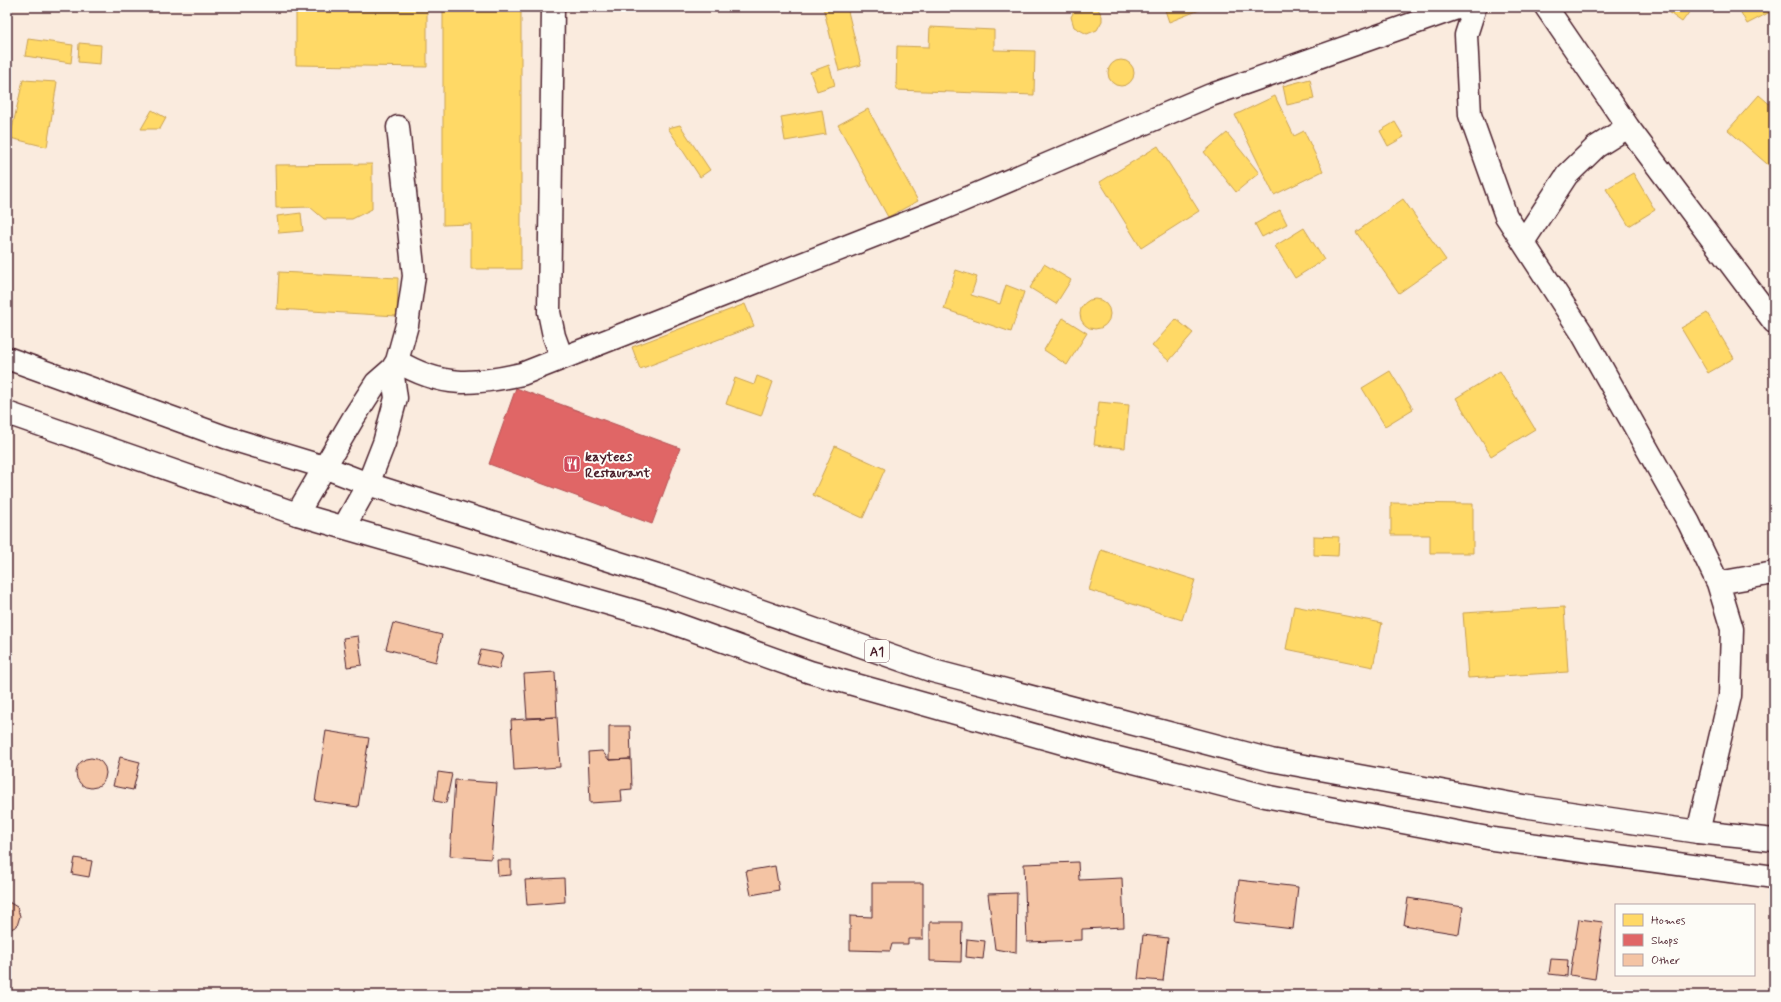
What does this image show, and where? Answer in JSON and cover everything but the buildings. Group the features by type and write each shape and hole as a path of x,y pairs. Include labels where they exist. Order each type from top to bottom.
{"main road":[{"path":"553,7 549,312 554,336 562,358"},
{"path":"394,365 440,380 486,382 522,374 942,209 1210,95 1460,7"},
{"path":"1475,7 1466,35 1470,115 1506,216 1582,332 1690,523 1718,583 1732,629 1730,696 1698,832"},
{"path":"1546,7 1628,127 1774,322"},
{"path":"344,527 368,484 384,443 396,398 394,365 407,325 414,276 398,127"},
{"path":"1523,242 1567,175 1596,147 1628,127"},
{"name":"A1","path":"7,358 225,437 324,467 368,484 670,579 934,671 1271,760 1523,806 1698,832 1774,840"},
{"path":"298,514 324,467 376,383 394,365"},
{"path":"7,413 298,514 662,619 810,672 1087,750 1265,796 1493,839 1774,877"},
{"path":"1718,583 1774,573"}],"place":[{"name":"kaytees Restaurant","path":"572,464"}]}
